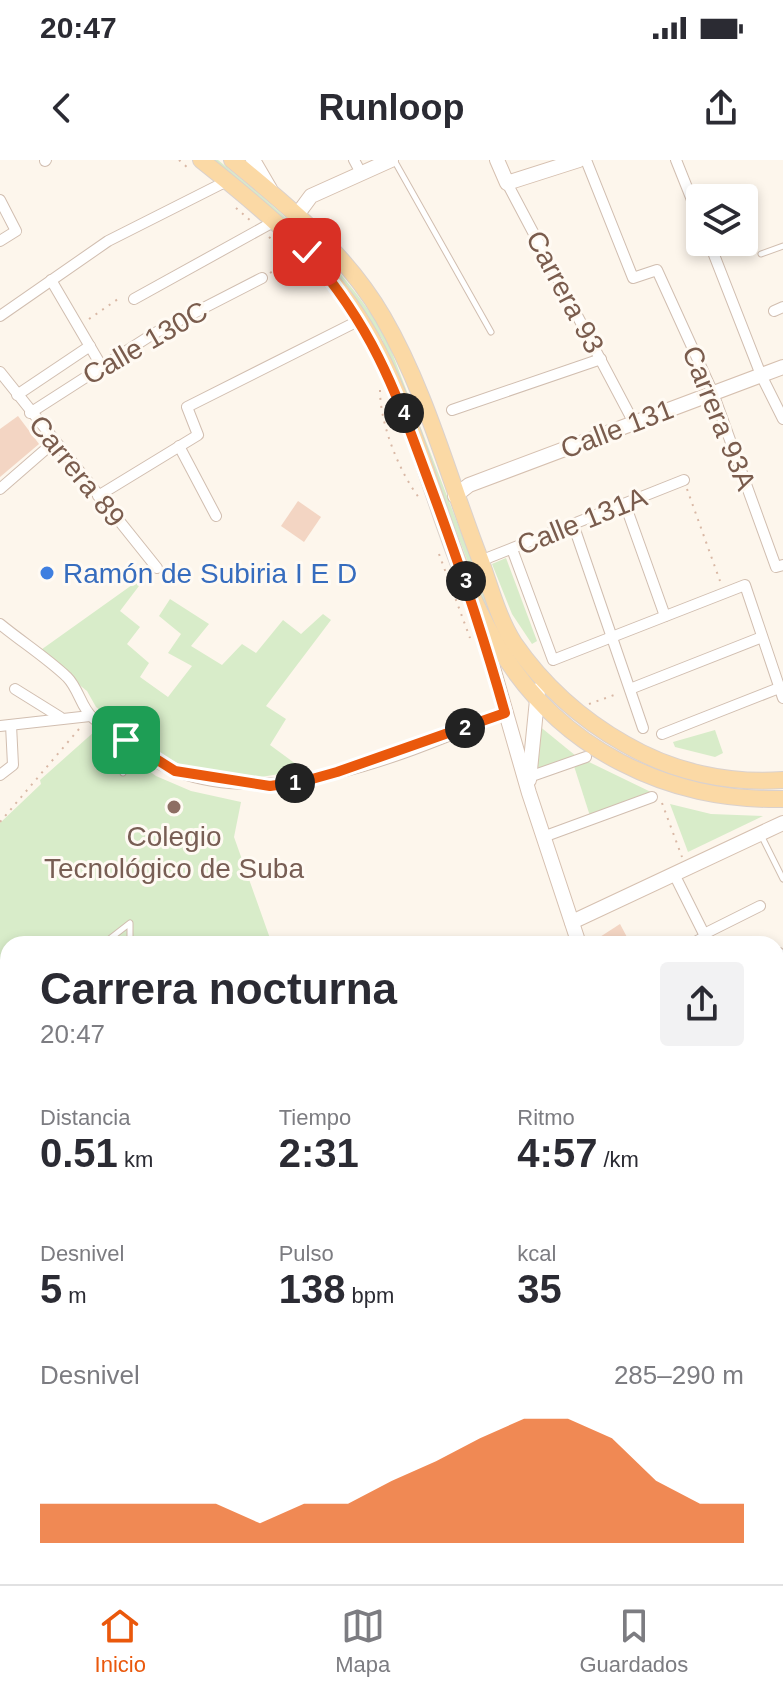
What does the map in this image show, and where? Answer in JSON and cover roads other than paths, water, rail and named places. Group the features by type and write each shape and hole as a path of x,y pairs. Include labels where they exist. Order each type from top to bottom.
{"main road":[{"path":"201,160 275,221 316,262 360,320 394,388 474,603 543,837 576,936"},
{"path":"232,160 297,215 350,270 382,316 420,399 509,633 539,676 590,722 664,764 719,777 783,780"},
{"path":"253,160 272,192"},
{"path":"297,215 311,196 357,167 393,160"},
{"name":"Carrera 93","path":"497,160 507,183"},
{"path":"507,183 579,160"},
{"name":"Calle 131","path":"455,496 469,485 783,367"},
{"path":"474,603 504,660 536,699 585,741 650,776 700,793 783,799"},
{"path":"529,785 539,676"},
{"path":"572,922 783,823"}],"street":[{"name":"Carrera 93A","path":"586,160 633,278 657,270 713,393 780,566"},
{"path":"676,160 686,185"},
{"path":"0,316 108,241 227,181"},
{"name":"Carrera 93","path":"507,183 634,423"},
{"path":"0,200 16,231 0,241"},
{"path":"134,299 275,221"},
{"path":"714,256 761,375 783,419"},
{"name":"Calle 130C","path":"30,413 153,334 262,278"},
{"path":"51,280 102,367"},
{"path":"98,496 198,435 187,407 360,320"},
{"path":"17,395 90,346"},
{"path":"452,410 601,359"},
{"name":"Carrera 89","path":"0,372 157,568"},
{"path":"0,489 54,442"},
{"path":"179,446 216,516"},
{"name":"Calle 131A","path":"480,561 684,480"},
{"path":"625,504 665,616"},
{"path":"573,524 643,728"},
{"path":"512,549 553,660 745,585 781,693 662,734"},
{"path":"0,624 67,678 90,716 175,771 270,786 305,781 505,713"},
{"path":"630,689 762,637"},
{"path":"15,689 60,717"},
{"path":"0,775 13,765 6,726 60,717 90,716"},
{"path":"529,785 586,757"},
{"path":"543,837 656,796"},
{"path":"674,874 705,936"},
{"path":"711,936 760,906"}],"lane":[{"path":"393,160 491,332"},
{"path":"761,254 783,246"},
{"path":"123,773 126,740"},
{"path":"760,834 783,879"},
{"path":"113,936 130,923 130,936"}],"place":[{"name":"Ramón de Subiria I E D","path":"47,573"},
{"name":"Colegio Tecnológico de Suba","path":"174,807"}]}
